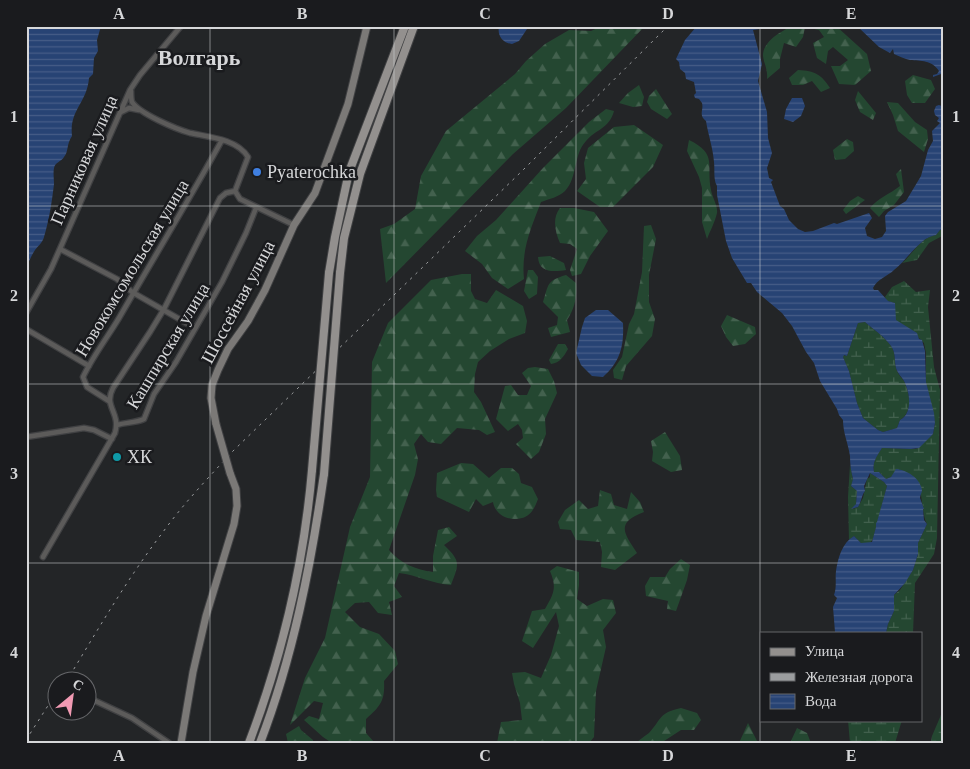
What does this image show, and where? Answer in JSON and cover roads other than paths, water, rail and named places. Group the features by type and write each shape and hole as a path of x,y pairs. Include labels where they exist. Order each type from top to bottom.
{"main road":[{"path":"249,743 276,664 289,612 308,516 329,273 334,237 349,172 405,26"},
{"path":"260,743 287,664 318,516 324,474 344,238 360,174 414,26"},
{"name":"Шоссейная улица","path":"181,743 193,672 206,616 234,524 237,506 236,488 216,424 211,398 212,385 228,349 248,321 265,290 294,226 315,193 348,104 367,27"}],"street":[{"name":"Парниковая улица","path":"26,312 51,269 130,90 140,75 181,26"},
{"path":"130,90 132,101 140,110"},
{"path":"119,113 129,108 140,110 167,124 189,132 208,135 244,150 248,157 235,191"},
{"name":"Новокомсомольская улица","path":"109,401 87,387 83,377 119,318 132,292 179,217 222,140"},
{"path":"235,191 240,199 294,226"},
{"path":"117,425 115,413 109,401 113,388 164,309 220,198 235,191"},
{"name":"Кашпирская улица","path":"43,557 112,439 117,425 126,422 136,423 144,419 154,394 222,282 256,208"},
{"path":"60,248 117,279 132,292 195,328"},
{"path":"26,329 88,366"},
{"path":"26,437 84,428 94,430 112,439"},
{"path":"98,702 132,718 169,743"}],"water":[{"path":"26,26 101,26 97,40 98,51 94,58 93,74 89,78 88,87 73,119 72,136 67,152 54,168 54,184 49,218 43,239 32,255 26,271"},
{"path":"499,26 529,26 519,41 512,44 501,38"},
{"path":"697,26 762,26 760,29 753,30 762,64 758,81 767,112 768,138 772,153 767,168 769,178 773,180 771,182 780,206 784,209 789,220 798,229 805,232 869,213 872,218 865,228 867,236 875,239 882,237 886,231 885,216 888,212 906,201 921,176 928,150 933,141 932,131 940,123 937,121 939,118 935,115 934,111 936,106 944,107 944,228 915,248 898,267 877,282 873,288 878,290 888,301 895,303 896,320 917,333 919,339 922,340 925,351 926,382 935,423 933,434 919,448 882,448 874,462 874,472 879,472 886,479 891,477 896,469 909,473 916,478 922,490 920,498 924,509 924,520 927,524 918,543 918,554 913,570 894,595 894,611 886,632 835,632 833,607 837,598 834,595 841,551 854,536 861,543 872,542 887,486 870,473 858,507 851,509 856,504 857,491 851,486 853,479 843,420 820,381 814,363 792,326 782,313 757,292 751,283 747,283 732,258 726,241 717,195 713,152 706,121 702,115 702,103 699,99 695,98 694,82 686,79 685,73 680,69 679,62 676,59 685,40","holes":["865,322 885,339 893,349 895,365 908,391 909,408 900,420 897,428 883,432 863,418 843,357 844,355 847,356 858,323"]},
{"path":"857,26 944,26 944,78 941,74 933,77 939,71 930,63 906,59 894,54 893,49 890,53 879,47"},
{"path":"792,98 802,98 805,106 801,116 793,122 784,119 786,109"},
{"path":"596,310 608,310 623,323 622,346 618,359 603,377 592,376 581,365 576,353 585,318"}],"railway":[{"path":"72,672 137,568 197,490 233,451 522,171 668,26"},
{"path":"26,740 48,706"}],"place":[{"name":"Pyaterochka","path":"257,172"},
{"name":"ХК","path":"117,457"}],"district":[{"name":"Волгарь","path":"199,57"}]}
